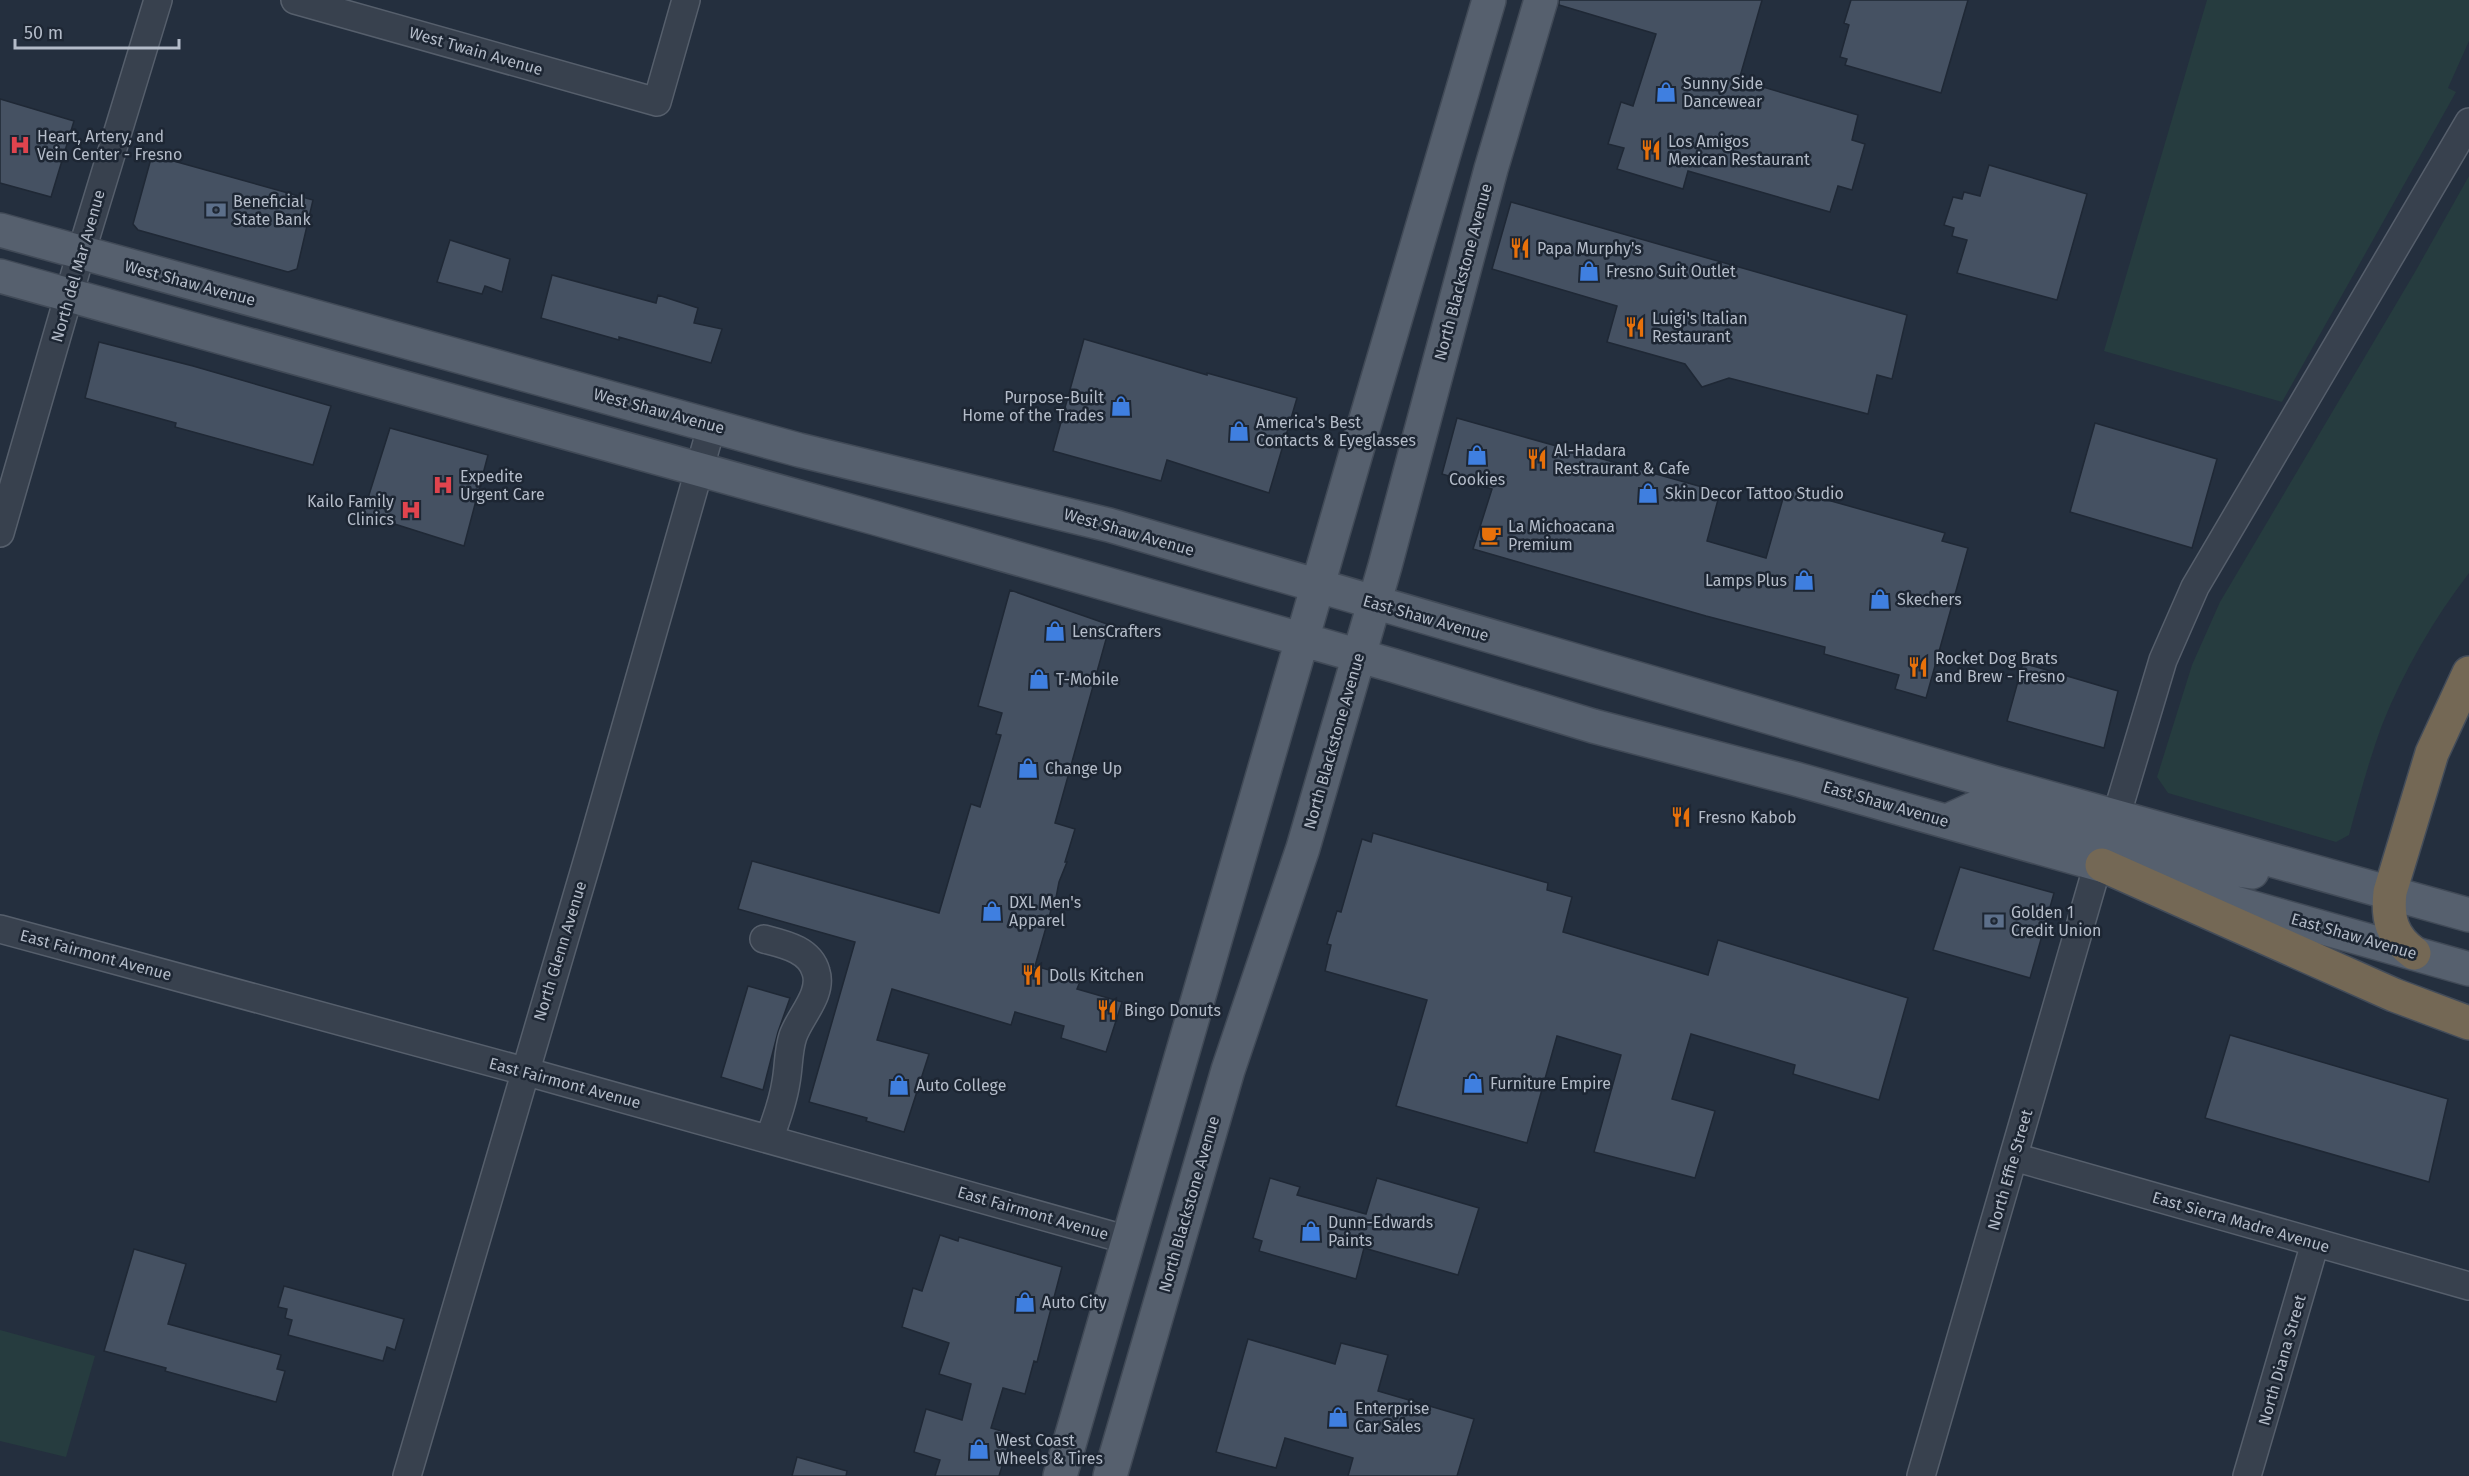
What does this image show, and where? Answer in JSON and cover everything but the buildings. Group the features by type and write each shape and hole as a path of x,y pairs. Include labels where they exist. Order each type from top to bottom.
{"highway":[{"path":"2414,953 2398,940 2392,931 2388,908 2390,892 2432,753 2469,674"},
{"path":"2100,864 2394,995 2469,1023"}],"main road":[{"path":"1060,1476 1319,586 1360,436 1489,0"},
{"name":"North Blackstone Avenue","path":"1110,1476 1228,1070 1303,848 1375,603 1491,169 1541,0"},
{"name":"West Shaw Avenue","path":"0,230 893,474 1065,513 1319,586"},
{"path":"0,276 1303,641"},
{"name":"East Shaw Avenue","path":"1319,586 2116,817 2469,915"},
{"name":"East Shaw Avenue","path":"1303,641 1593,726 1796,779 2469,969"},
{"path":"1947,821 1982,805 2097,834 2104,832 2116,817"},
{"path":"2100,864 2106,853 2133,847 2201,865 2390,892"},
{"path":"1175,1252 1165,1246 1158,1235 1156,1222 1214,1024 1205,977"},
{"path":"1124,1428 1111,1398 1145,1273 1141,1256 1128,1240"}],"street":[{"name":"North del Mar Avenue","path":"0,533 68,295 158,0"},
{"name":"West Twain Avenue","path":"295,0 657,102 686,0"},
{"path":"2116,817 2163,660 2195,587 2469,123"},
{"name":"North Glenn Avenue","path":"407,1476 712,425"},
{"name":"North Effie Street","path":"1921,1476 2100,864"},
{"name":"East Fairmont Avenue","path":"0,929 524,1071 1128,1240"},
{"path":"764,939 791,946 808,958 816,970 818,981 814,994 793,1035 788,1056 786,1082 769,1139"},
{"name":"East Sierra Madre Avenue","path":"2014,1157 2469,1286"},
{"name":"North Diana Street","path":"2247,1476 2315,1243"}],"green space":[{"path":"2207,0 2469,0 2469,41 2448,88 2456,92 2282,402 2104,351"},
{"path":"2469,176 2469,573 2420,646 2400,685 2382,725 2349,835 2336,842 2168,793 2157,777 2192,665 2220,602 2415,272"},
{"path":"0,1330 95,1356 66,1457 0,1441"}],"place":[{"name":"Sunny Side Dancewear","path":"1666,92"},
{"name":"Heart, Artery, and Vein Center - Fresno","path":"20,145"},
{"name":"Los Amigos Mexican Restaurant","path":"1651,150"},
{"name":"Beneficial State Bank","path":"216,210"},
{"name":"Papa Murphy's","path":"1520,248"},
{"name":"Fresno Suit Outlet","path":"1589,271"},
{"name":"Luigi's Italian Restaurant","path":"1635,327"},
{"name":"Purpose-Built Home of the Trades","path":"1121,406"},
{"name":"America's Best Contacts & Eyeglasses","path":"1239,431"},
{"name":"Cookies","path":"1477,455"},
{"name":"Al-Hadara Restraurant & Cafe","path":"1537,459"},
{"name":"Expedite Urgent Care","path":"443,485"},
{"name":"Skin Decor Tattoo Studio","path":"1648,493"},
{"name":"Kailo Family Clinics","path":"411,510"},
{"name":"La Michoacana Premium","path":"1491,535"},
{"name":"Lamps Plus","path":"1804,580"},
{"name":"Skechers","path":"1880,599"},
{"name":"LensCrafters","path":"1055,631"},
{"name":"Rocket Dog Brats and Brew - Fresno","path":"1918,667"},
{"name":"T-Mobile","path":"1039,679"},
{"name":"Change Up","path":"1028,768"},
{"name":"Fresno Kabob","path":"1681,817"},
{"name":"DXL Men's Apparel","path":"992,911"},
{"name":"Golden 1 Credit Union","path":"1994,921"},
{"name":"Dolls Kitchen","path":"1032,975"},
{"name":"Bingo Donuts","path":"1107,1010"},
{"name":"Furniture Empire","path":"1473,1083"},
{"name":"Auto College","path":"899,1085"},
{"name":"Dunn-Edwards Paints","path":"1311,1231"},
{"name":"Auto City","path":"1025,1302"},
{"name":"Enterprise Car Sales","path":"1338,1417"},
{"name":"West Coast Wheels & Tires","path":"979,1449"}]}
